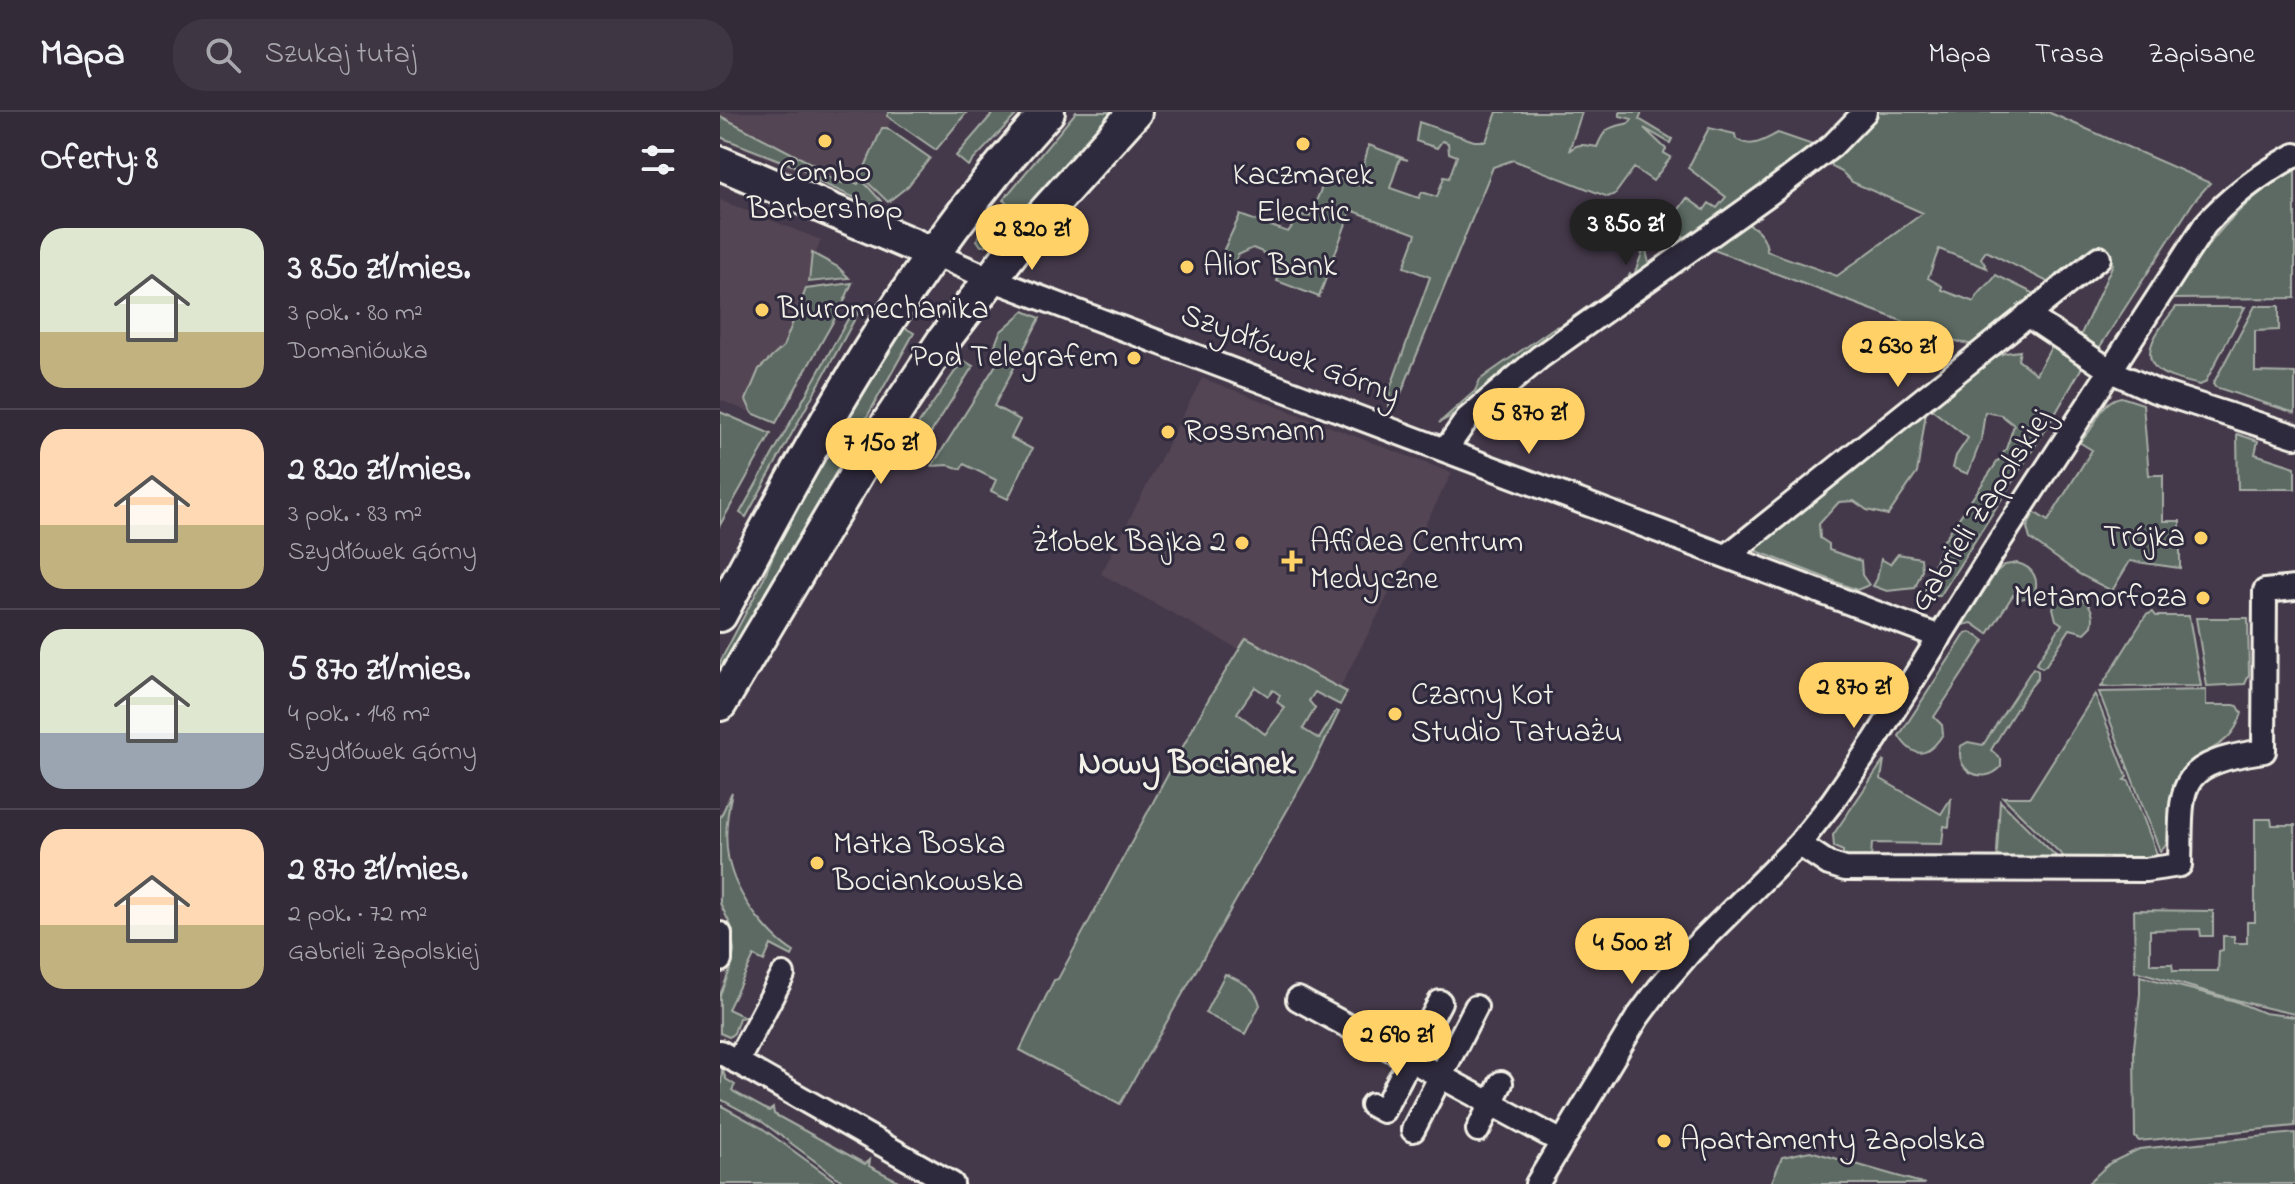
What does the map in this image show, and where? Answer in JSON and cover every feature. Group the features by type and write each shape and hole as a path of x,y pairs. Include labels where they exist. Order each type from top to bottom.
{"main road":[{"path":"720,615 834,408 932,253 1048,112"},
{"path":"720,704 873,446 943,341 1029,230 1135,112"},
{"path":"720,163 932,253"}],"street":[{"path":"1446,449 1467,419 1540,357 1779,186 1844,135 1865,112"},
{"name":"Gabrieli Zapolskiej","path":"1537,1184 1637,1018 1660,987 1690,952 1799,844 1875,740 2186,251 2219,209 2248,183 2295,155"},
{"name":"Szydłówek Górny","path":"932,253 991,279 1940,637"},
{"path":"1727,556 2099,258"},
{"path":"2027,315 2111,371 2155,391 2295,436"},
{"path":"1799,844 1829,864 1845,869 2145,870 2180,865 2181,802 2189,779 2215,760 2264,751 2265,591 2295,588"},
{"path":"720,934 720,960"},
{"path":"783,975 728,1057 952,1184"},
{"path":"1298,999 1440,1075 1496,1093 1562,1142"},
{"path":"1372,1105 1383,1111 1440,1002"},
{"path":"1413,1130 1476,1007"},
{"path":"1478,1130 1496,1093"}],"shaded area":[{"path":"720,112 894,112 860,198 720,138"},
{"path":"720,200 821,240 816,253 812,253 809,282 783,347 759,369 746,400 752,413 720,400"},
{"path":"1202,378 1452,473 1333,701 1101,574"}],"green space":[{"path":"889,112 967,112 936,150 887,116"},
{"path":"994,112 1019,112 968,166 956,156"},
{"path":"1076,112 1113,112 1024,215 1003,200"},
{"path":"1497,112 1582,112 1569,151 1579,145 1597,147 1609,129 1629,123 1632,119 1620,116 1620,112 1642,112 1639,119 1672,139 1670,143 1644,128 1671,157 1653,181 1634,168 1615,194 1608,197 1513,160 1493,167 1398,401 1389,406 1390,389 1430,277 1404,267 1416,234 1351,210 1319,297 1277,281 1281,271 1274,257 1253,248 1238,255 1234,265 1219,260 1240,215 1288,232 1300,215 1310,216 1324,182 1336,178 1358,185 1369,145 1408,160 1400,158 1390,188 1419,198 1422,192 1437,197 1444,177 1449,178 1457,156 1449,153 1448,143 1442,141 1437,148 1416,141 1419,122 1474,141 1486,141"},
{"path":"1866,112 2048,112 2210,183 2194,201 2092,359 2077,343 2113,264 2098,256 2051,290 2046,281 1986,251 1981,258 1987,268 1939,249 1928,278 1942,286 1942,290 1974,302 1996,275 2039,296 1977,346 1952,340 1711,249 1745,223 1760,233 1767,251 1837,276 1923,213 1852,182 1832,167 1832,146"},
{"path":"720,116 816,166 812,173 720,137"},
{"path":"882,128 887,128 930,158 908,186 888,202 861,176"},
{"path":"1709,128 1735,134 1736,139 1747,143 1757,143 1778,133 1813,145 1694,236 1667,238 1656,230 1655,216 1670,222 1687,198 1704,210 1709,203 1717,208 1726,197 1688,168"},
{"path":"2295,170 2295,298 2170,299 2224,226 2256,196"},
{"path":"821,174 842,183 845,178 858,184 861,179 881,201 878,208 817,181"},
{"path":"995,212 1014,228 996,244 981,246 977,240 979,233"},
{"path":"1645,245 1649,264 1439,423 1475,391 1480,380 1489,373 1630,274 1634,275"},
{"path":"812,253 838,267 849,278 809,282"},
{"path":"852,283 776,423 752,413 746,400 759,369 783,347 806,289"},
{"path":"863,304 746,517 740,513 853,310"},
{"path":"2255,306 2279,306 2279,330 2255,331 2255,372 2295,373 2295,413 2213,384"},
{"path":"2176,307 2245,307 2205,383 2199,385 2171,377 2152,362 2151,345"},
{"path":"1024,311 1040,318 994,406 1020,420 1011,438 1032,449 1008,499 991,491 996,480 964,464 961,469 949,465 932,466 997,363 993,350 1000,332"},
{"path":"902,326 914,333 720,679 720,662 762,582 801,489"},
{"path":"2052,346 2069,351 2085,362 1940,596 1923,596 1942,543 2006,449 2014,425 2001,415 1985,412 1981,440 1968,474 1953,468 1956,456 1968,438 1927,406 1917,473 1888,515 1867,510 1854,501 1839,502 1819,524 1820,538 1829,544 1829,550 1861,561 1862,575 1869,585 1857,590 1754,550 1755,540 1975,364 2020,351 2018,360 2036,374"},
{"path":"963,360 973,366 912,463 900,455"},
{"path":"2121,397 2143,404 2149,475 2163,475 2163,521 2180,521 2180,568 2130,561 2112,591 2079,574 2030,539 2027,528 2034,512 2048,521 2092,450 2079,442 2107,404"},
{"path":"720,412 771,434 720,525"},
{"path":"2237,434 2258,441 2255,454 2295,467 2295,489 2238,489"},
{"path":"1898,554 1921,558 1922,570 1915,588 1887,591 1873,586 1881,559 1890,564"},
{"path":"2017,563 2034,575 2036,585 2033,596 2021,599 2013,595 1988,634 1972,623 1962,625 1997,571 2005,565"},
{"path":"2069,597 2085,601 2091,609 2092,626 2085,633 2070,629 2042,668 2036,664 2062,624 2056,620 2053,608 2057,601"},
{"path":"2153,612 2156,616 2189,616 2201,686 2101,687 2146,615"},
{"path":"2196,618 2248,618 2249,675 2245,684 2207,686"},
{"path":"1971,632 1984,641 1934,717 1942,725 1943,734 1927,751 1916,752 1899,736 1966,633"},
{"path":"1246,638 1347,692 1340,705 1315,692 1309,701 1315,708 1303,729 1319,739 1336,711 1339,712 1314,763 1120,1104 1020,1050 1054,980 1058,979 1208,700","holes":["1255,687 1268,696 1273,690 1280,695 1277,702 1285,708 1265,734 1237,713"]},
{"path":"2033,668 2038,671 2038,678 1991,750 2001,759 2001,767 1986,775 1972,773 1962,762 1961,746 1968,742 1983,745"},
{"path":"2206,690 2206,705 2234,705 2242,713 2229,736 2187,765 2179,783 2171,833 2160,851 2099,692"},
{"path":"2095,694 2127,777 2124,780 2129,781 2157,854 2148,859 2067,860 2003,797 2030,797"},
{"path":"1884,760 1881,779 1941,814 1951,798 1949,827 1944,826 1942,844 1872,843 1871,858 1843,859 1843,851 1834,847 1833,835"},
{"path":"732,792 726,843 732,873 757,917 794,952 792,956 771,945 764,961 754,956 728,1009 745,1017 739,1018 734,1033 729,1037 720,1033 720,995 734,951 731,926 720,903 720,818"},
{"path":"2000,801 2061,861 1998,858"},
{"path":"2255,819 2271,819 2272,825 2295,825 2295,1014 2135,971 2134,910 2213,911 2213,936 2201,936 2200,929 2150,930 2150,964 2172,964 2173,971 2218,971 2223,936 2234,936 2234,943 2247,943 2247,922 2255,922"},
{"path":"1225,974 1251,989 1260,1005 1245,1034 1205,1013"},
{"path":"2140,976 2235,1001 2264,1013 2295,1017 2295,1126 2139,1141 2135,1137 2134,1048"},
{"path":"722,1069 726,1079 735,1085 734,1092 769,1111 773,1108 774,1114 865,1164 870,1160 869,1166 904,1184 846,1184 761,1121 720,1099"},
{"path":"720,1105 762,1128 839,1184 720,1184"},
{"path":"2295,1133 2295,1184 2087,1184 2110,1163 2139,1149"},
{"path":"1810,1151 1925,1184 1771,1184 1782,1157"}],"place":[{"name":"Combo Barbershop","path":"825,141"},
{"name":"Kaczmarek Electric","path":"1303,144"},
{"name":"Alior Bank","path":"1187,267"},
{"name":"Biuromechanika","path":"762,310"},
{"name":"Pod Telegrafem","path":"1134,358"},
{"name":"Rossmann","path":"1168,432"},
{"name":"Trójka","path":"2201,538"},
{"name":"Żłobek Bajka 2","path":"1242,543"},
{"name":"Affidea Centrum Medyczne","path":"1292,561"},
{"name":"Metamorfoza","path":"2203,598"},
{"name":"Czarny Kot Studio Tatuażu","path":"1395,714"},
{"name":"Matka Boska Bociankowska","path":"817,863"},
{"name":"Apartamenty Zapolska","path":"1664,1141"}],"district":[{"name":"Nowy Bocianek","path":"1187,765"}]}
